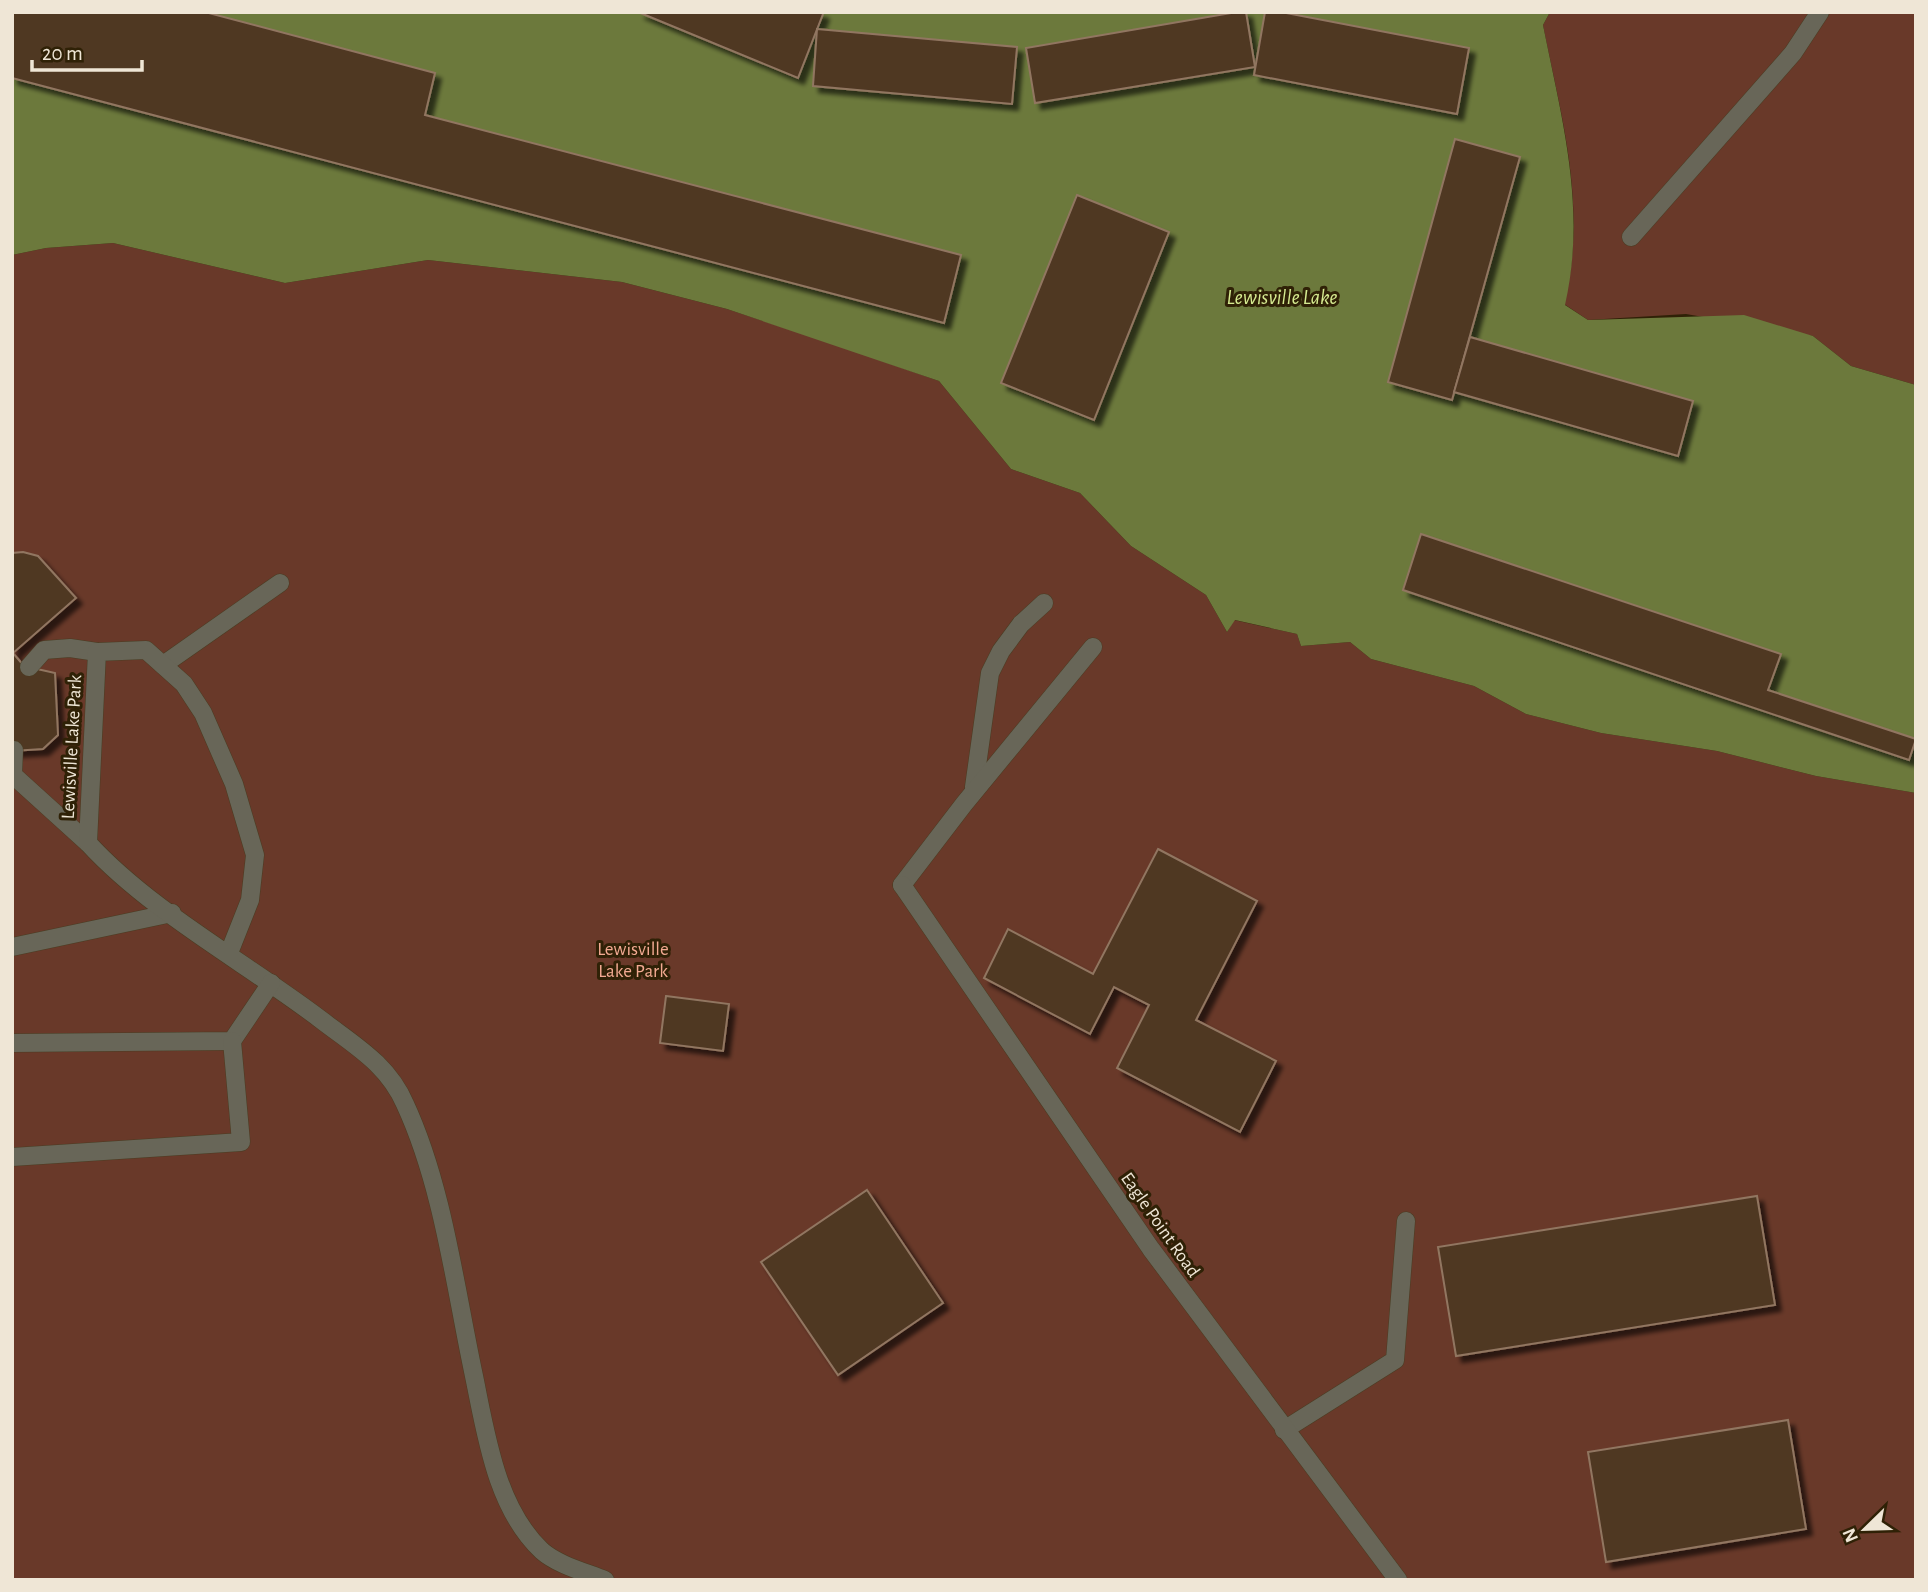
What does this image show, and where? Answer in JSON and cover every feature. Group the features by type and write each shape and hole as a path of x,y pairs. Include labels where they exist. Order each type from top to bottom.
{"street":[{"path":"1631,237 1793,53 1821,12"},
{"path":"163,666 280,583"},
{"path":"974,791 990,673 1008,642 1044,603"},
{"path":"974,791 1093,647"},
{"path":"29,667 44,650 70,648 97,652"},
{"name":"Lewisville Lake Park","path":"229,953 250,900 254,855 234,784 203,713 184,684 146,650 97,652 89,843 116,873 271,983 384,1068 404,1101 432,1180 486,1434 500,1483 520,1524 544,1552 605,1580"},
{"path":"14,750 13,777 89,843"},
{"name":"Eagle Point Road","path":"974,791 902,885 1151,1249 1398,1580"},
{"path":"12,947 172,913"},
{"path":"12,1157 241,1142 232,1041 271,983"},
{"path":"12,1043 232,1041"},
{"path":"1284,1430 1395,1360 1406,1221"}],"green space":[{"path":"1550,12 1916,12 1916,385 1851,366 1813,336 1686,314 1588,320 1564,304 1574,233 1573,199 1570,164 1543,25"},
{"name":"Lewisville Lake Park","path":"113,243 285,283 428,260 622,282 727,309 939,381 1011,469 1080,493 1131,546 1206,595 1227,632 1234,620 1297,634 1301,646 1350,642 1371,659 1474,686 1526,714 1601,733 1717,751 1816,776 1916,793 1916,1580 12,1580 12,255 46,248"}],"water":[{"name":"Lewisville Lake","path":"12,12 1550,12 1543,25 1564,130 1573,199 1574,234 1565,305 1588,320 1744,315 1813,336 1851,366 1916,385 1916,793 1816,776 1717,751 1601,733 1526,714 1474,686 1371,659 1350,642 1301,646 1297,634 1235,620 1227,632 1206,595 1131,546 1080,493 1011,469 939,381 727,309 622,282 428,260 285,283 113,243 46,248 12,255"}],"building":[{"path":"12,12 205,12 435,73 425,115 961,255 944,323 12,78"},
{"path":"638,12 820,12 823,14 798,78"},
{"path":"1246,12 1255,67 1035,103 1026,48"},
{"path":"1265,12 1281,12 1469,48 1457,114 1254,75"},
{"path":"817,29 1017,47 1012,104 813,86"},
{"path":"1455,139 1520,157 1452,400 1388,382"},
{"path":"1077,195 1169,232 1094,420 1001,383"},
{"path":"1470,337 1693,401 1678,456 1454,392"},
{"path":"1421,534 1781,654 1768,690 1916,739 1909,760 1403,590"},
{"path":"23,552 38,556 76,598 13,653 24,666 55,673 58,735 43,749 12,751 12,553"},
{"path":"1158,849 1257,901 1196,1020 1276,1061 1240,1132 1117,1068 1149,1005 1114,987 1090,1034 984,978 1008,929 1093,974"},
{"path":"666,996 729,1004 723,1051 660,1043"},
{"path":"867,1190 943,1303 838,1375 761,1262"},
{"path":"1757,1196 1775,1305 1456,1356 1438,1247"},
{"path":"1788,1420 1806,1529 1606,1562 1588,1452"}]}
